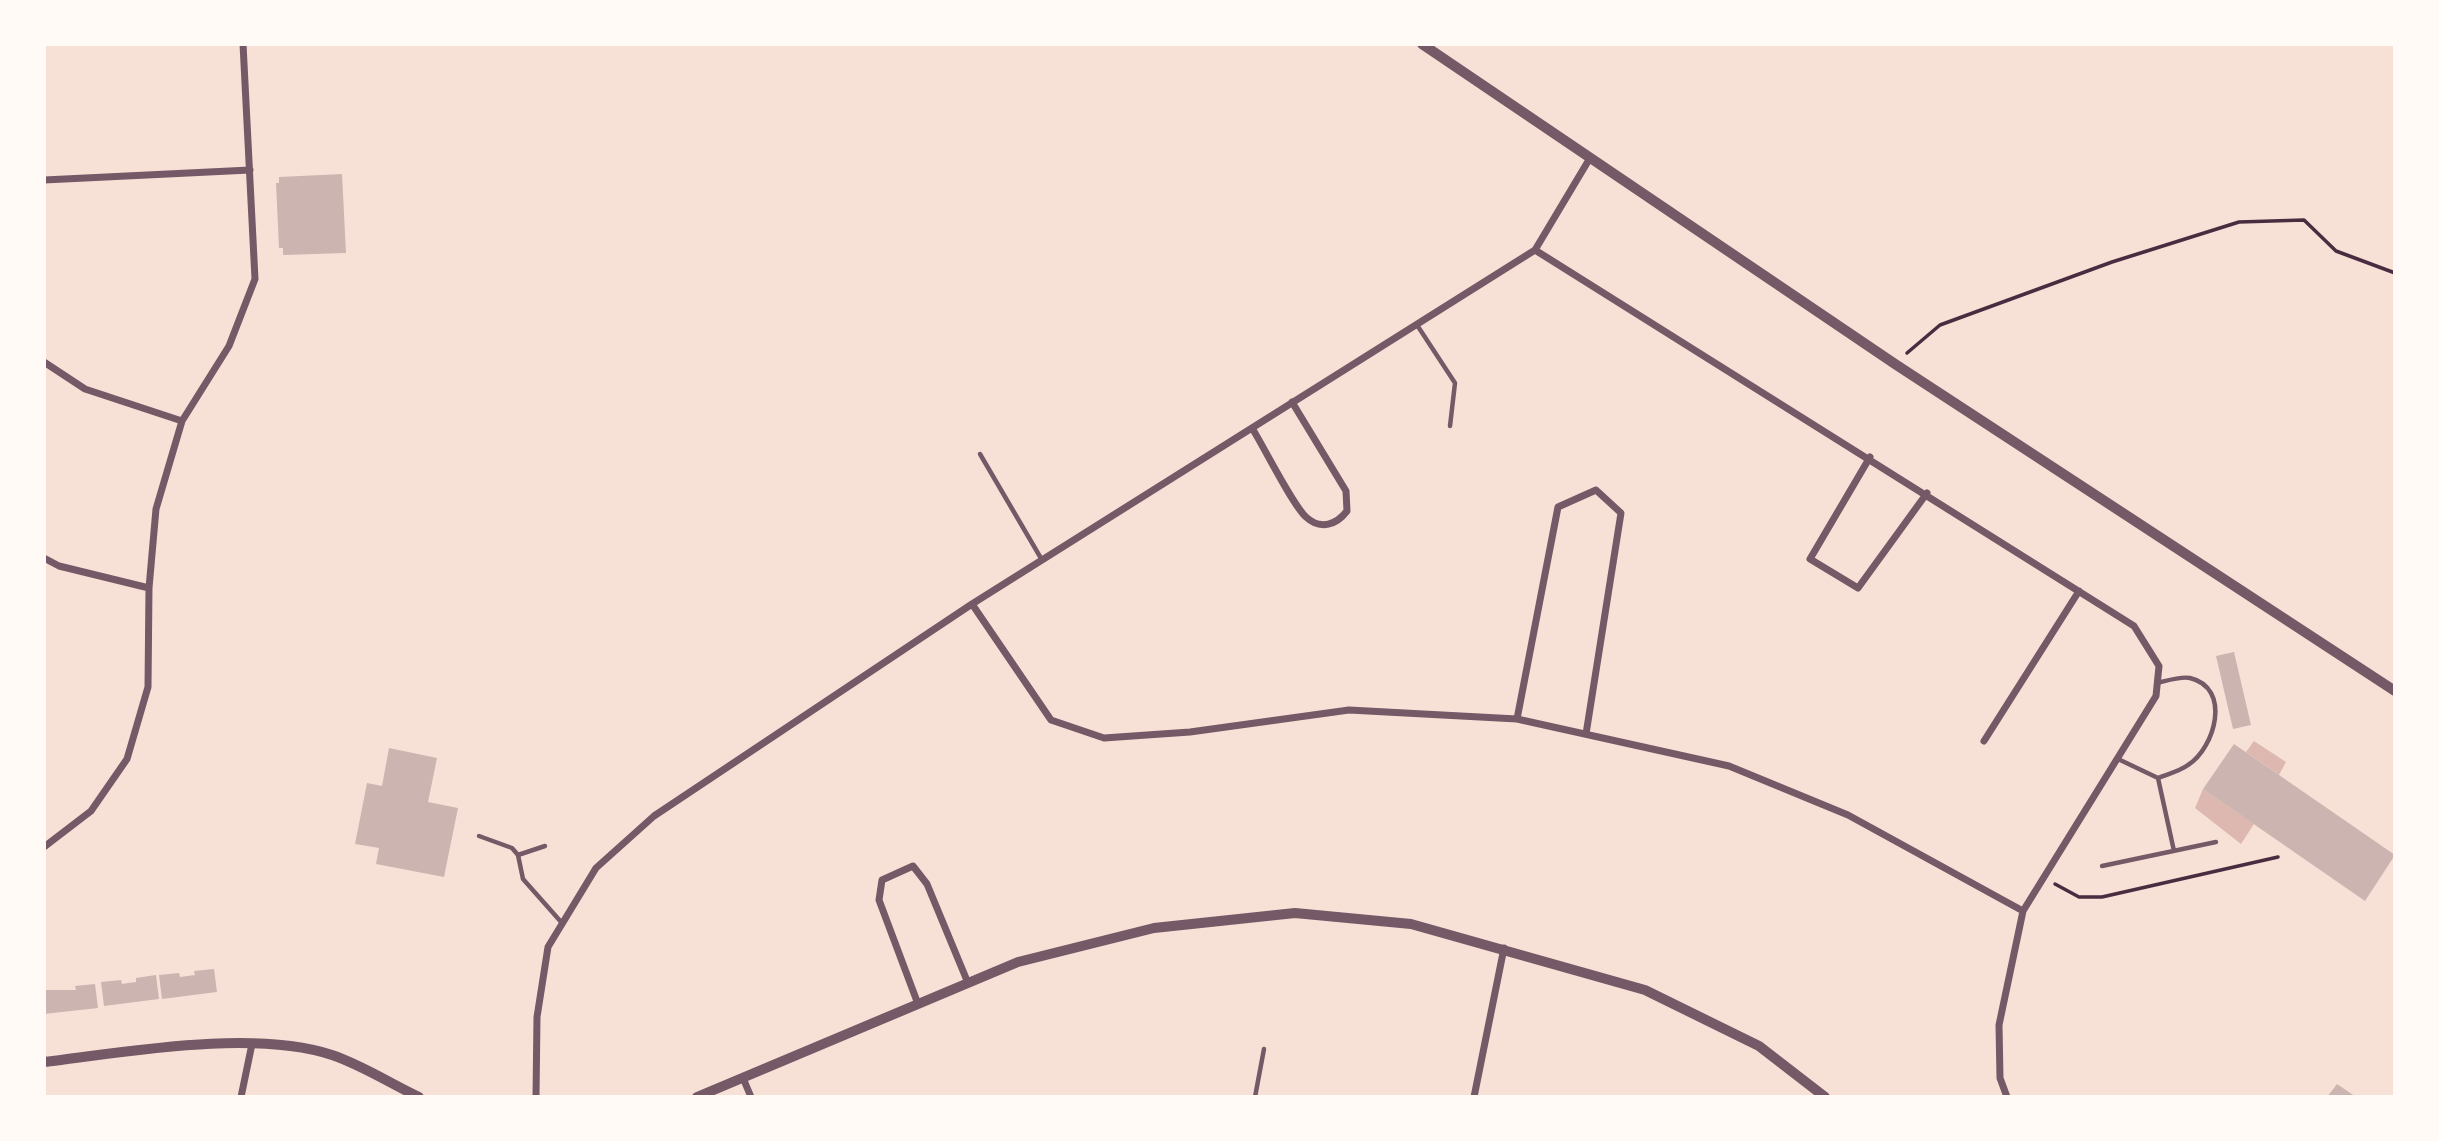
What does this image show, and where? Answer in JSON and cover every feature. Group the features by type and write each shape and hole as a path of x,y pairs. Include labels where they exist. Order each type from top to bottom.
{"street":[{"path":"44,847 91,811 127,759 148,687 149,587 156,509 182,421 229,346 255,279 243,44"},
{"path":"1422,44 1895,364 2395,691"},
{"path":"536,1097 537,1017 548,947 596,868 654,816 1042,559 1535,250 1590,158"},
{"path":"44,180 250,170"},
{"path":"1535,250 1870,457 2134,626 2159,666 2156,696 2023,912 1999,1024 2000,1078 2007,1097"},
{"path":"44,362 85,389 182,421"},
{"path":"1252,428 1305,516 1328,525 1339,522 1347,511 1346,491 1292,402"},
{"path":"1870,457 1810,559 1858,588 1927,493"},
{"path":"1517,719 1558,506 1596,490 1621,513 1586,734"},
{"path":"44,558 59,566 149,587"},
{"path":"1984,741 2080,591"},
{"path":"972,604 1051,720 1104,738 1190,732 1349,710 1517,719 1729,766 1848,815 2023,912"},
{"path":"918,1004 879,900 881,880 913,866 927,884 968,983"},
{"path":"697,1097 1018,962 1154,928 1295,913 1411,924 1504,948 1645,990 1759,1046 1825,1097"},
{"path":"1474,1097 1504,948"},
{"path":"241,1097 252,1044"},
{"path":"44,1062 168,1046 291,1045 334,1055 419,1097"},
{"path":"743,1078 751,1097"}],"lane":[{"path":"1417,324 1455,383 1450,426"},
{"path":"980,454 1042,559"},
{"path":"2117,759 2158,778 2190,765 2214,733 2217,711 2209,690 2189,678 2157,683"},
{"path":"2158,778 2174,851"},
{"path":"479,836 503,842 518,855 523,879 563,924"},
{"path":"2102,866 2216,842"},
{"path":"518,855 545,846"},
{"path":"1255,1097 1264,1049"}],"path":[{"path":"1895,364 1940,325 2112,262 2238,222 2304,220 2336,251 2395,273"},
{"path":"2044,879 2079,897 2102,897 2278,857"}],"shaded area":[{"path":"2254,741 2286,762 2279,775 2246,752"},
{"path":"2203,789 2254,824 2241,844 2195,808"}],"building":[{"path":"342,174 346,253 283,255 283,248 279,248 276,183 279,183 279,177"},
{"path":"2234,652 2251,725 2233,729 2216,656"},
{"path":"2234,744 2395,855 2365,901 2203,789"},
{"path":"389,748 437,758 428,802 458,808 444,877 376,864 379,848 355,844 367,783 382,786"},
{"path":"214,969 217,992 162,999 159,975 179,973 180,977 195,975 194,971"},
{"path":"156,975 159,999 104,1006 101,982 121,980 122,984 136,982 136,978"},
{"path":"95,984 98,1008 44,1014 44,990 76,990 75,986"},
{"path":"2337,1084 2356,1097 2327,1097"}]}
